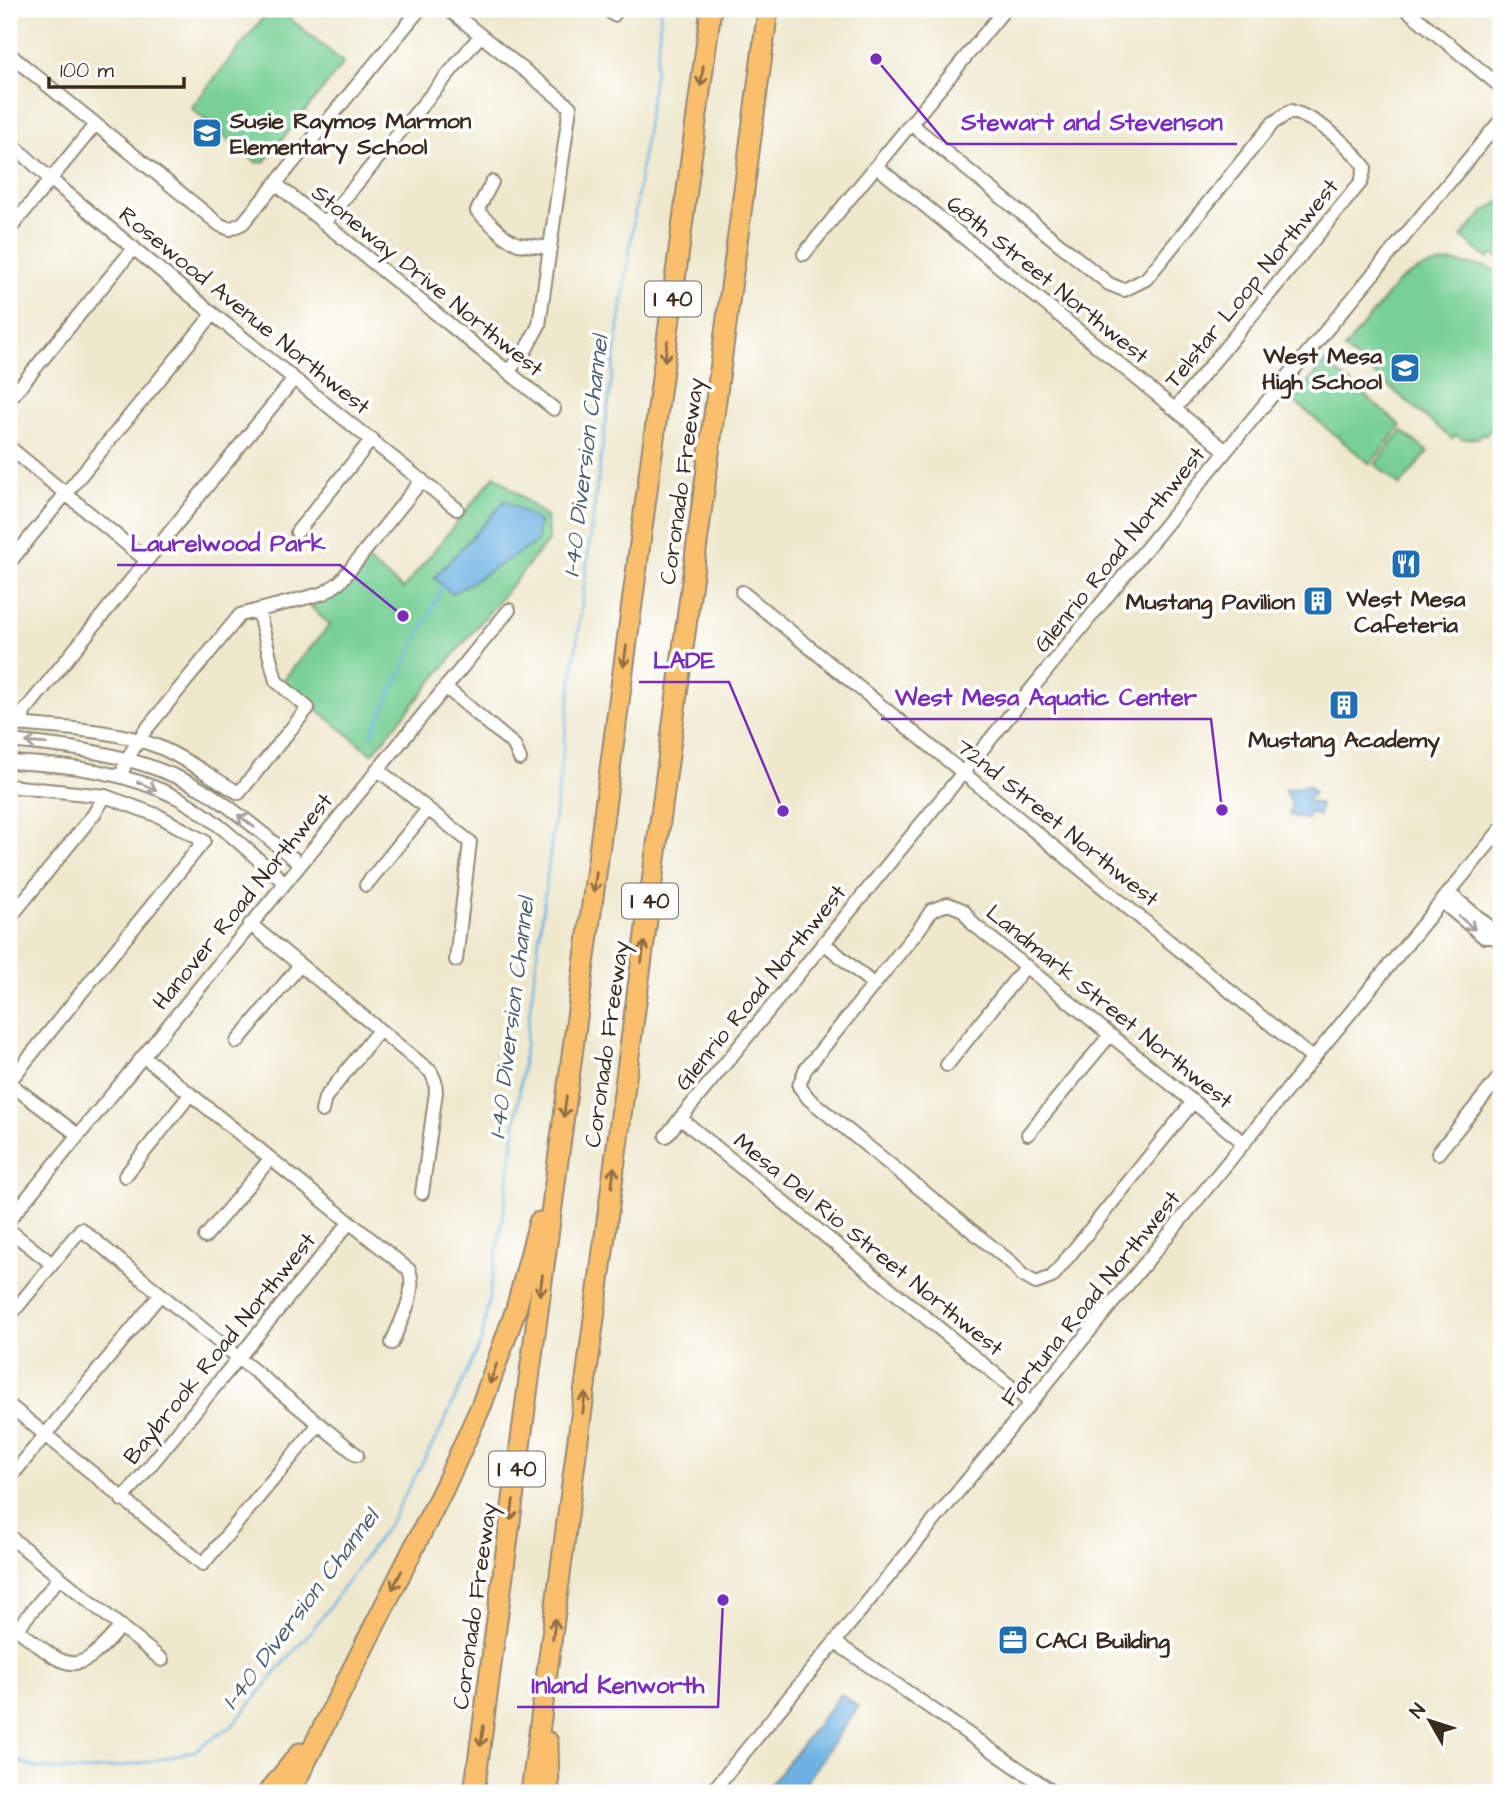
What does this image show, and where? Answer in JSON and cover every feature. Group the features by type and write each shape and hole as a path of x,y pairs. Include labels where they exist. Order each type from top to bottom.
{"highway":[{"name":"Coronado Freeway","path":"474,1793 711,9"},
{"name":"Coronado Freeway","path":"531,1793 768,9"},
{"path":"290,1793 444,1488 482,1404 516,1309 560,1144"},
{"path":"268,1793 302,1750 353,1666"},
{"path":"547,1681 549,1793"}],"street":[{"path":"9,54 220,225 230,229 243,223 420,9"},
{"path":"447,9 570,107 539,325 524,353 508,372"},
{"path":"804,254 1005,9"},
{"path":"1406,9 1501,87"},
{"path":"324,223 480,36"},
{"name":"Telstar Loop Northwest","path":"911,124 1109,284 1124,290 1146,279 1273,123 1290,111 1310,117 1354,153 1365,167 1362,181 1175,409"},
{"name":"Glenrio Road Northwest","path":"666,1136 963,771 1501,120"},
{"path":"9,230 95,125"},
{"name":"Rosewood Avenue Northwest","path":"9,141 50,179 213,314 457,509"},
{"name":"68th Street Northwest","path":"876,166 1226,451"},
{"path":"492,182 477,211 505,237 518,244 551,248"},
{"name":"Stoneway Drive Northwest","path":"276,184 554,409"},
{"path":"9,400 134,248"},
{"path":"9,563 213,314"},
{"path":"15,724 294,379"},
{"path":"297,532 372,439"},
{"path":"9,446 146,560"},
{"path":"121,776 138,740 240,615 324,593 340,582 422,481"},
{"name":"72nd Street Northwest","path":"742,592 1313,1059"},
{"path":"15,724 82,729 138,740 161,748 239,793 308,708 276,681 258,610"},
{"name":"Hanover Road Northwest","path":"9,1220 509,610"},
{"path":"445,687 514,745 520,760"},
{"path":"9,741 66,746 127,759 171,775 210,794 299,863"},
{"path":"9,762 63,765 121,776 180,799 226,832 284,883"},
{"path":"377,769 470,842 456,960"},
{"path":"9,786 105,796 159,816 204,841 9,1083 78,1135"},
{"path":"9,919 94,814 105,796"},
{"path":"366,885 428,809"},
{"name":"Fortuna Road Northwest","path":"711,1793 1501,829"},
{"path":"1446,898 1484,937 1499,936"},
{"name":"Landmark Street Northwest","path":"874,985 932,910 947,904 963,911 973,923 1244,1143"},
{"path":"250,924 431,1072 436,1092 422,1194"},
{"path":"824,943 874,985 804,1070 799,1086 809,1099 1013,1264 1022,1275 1036,1283 1052,1277 1193,1102"},
{"path":"237,1042 300,965"},
{"path":"947,1065 1026,966"},
{"path":"322,1111 325,1098 379,1030"},
{"path":"1028,1134 1110,1035"},
{"path":"143,1056 409,1270 412,1289 392,1343"},
{"path":"1438,1153 1501,1075"},
{"path":"125,1176 190,1094"},
{"name":"Mesa Del Rio Street Northwest","path":"680,1118 1031,1403"},
{"path":"205,1237 270,1159"},
{"name":"Baybrook Road Northwest","path":"122,1500 349,1223"},
{"path":"9,1317 81,1229 357,1455"},
{"path":"9,1230 52,1264"},
{"path":"9,1479 160,1295"},
{"path":"9,1405 203,1564 319,1424"},
{"path":"9,1536 162,1660"},
{"path":"60,1577 17,1629 48,1655 60,1662 80,1662 94,1656 121,1626"},
{"path":"836,1643 1054,1793"}],"green space":[{"path":"270,9 278,9 343,64 264,162 257,163 191,108"},
{"path":"1501,201 1501,261 1493,254 1488,259 1461,237 1485,211"},
{"path":"1451,262 1487,267 1501,273 1501,416 1486,435 1482,433 1478,438 1462,439 1456,435 1452,439 1344,349 1397,283 1422,268"},
{"path":"1325,362 1401,426 1370,464 1294,401"},
{"path":"1402,431 1428,452 1400,486 1375,464"},
{"path":"495,475 546,517 549,540 372,754 282,681 330,625 311,607 341,592 367,560 403,589"}],"water":[{"path":"505,501 539,521 537,542 452,594 434,578"},
{"path":"1308,786 1314,793 1306,801 1320,804 1319,816 1309,812 1307,819 1289,815 1292,803 1284,790"},
{"path":"841,1694 858,1707 798,1793 765,1791"}],"waterway":[{"name":"I-40 Diversion Channel","path":"9,1758 38,1768 87,1771 148,1762 194,1751 232,1726 323,1616 390,1522 440,1431 482,1339 505,1204 661,9"},
{"path":"371,735 443,586"}],"place":[{"name":"Stewart and Stevenson","path":"876,59"},
{"name":"Susie Raymos Marmon Elementary School","path":"207,133"},
{"name":"West Mesa High School","path":"1405,368"},
{"name":"West Mesa Cafeteria","path":"1406,564"},
{"name":"Mustang Pavilion","path":"1318,601"},
{"name":"Laurelwood Park","path":"403,616"},
{"name":"Mustang Academy","path":"1344,705"},
{"name":"West Mesa Aquatic Center","path":"1222,810"},
{"name":"LADE","path":"783,811"},
{"name":"Inland Kenworth","path":"723,1600"},
{"name":"CACI Building","path":"1013,1640"}]}
